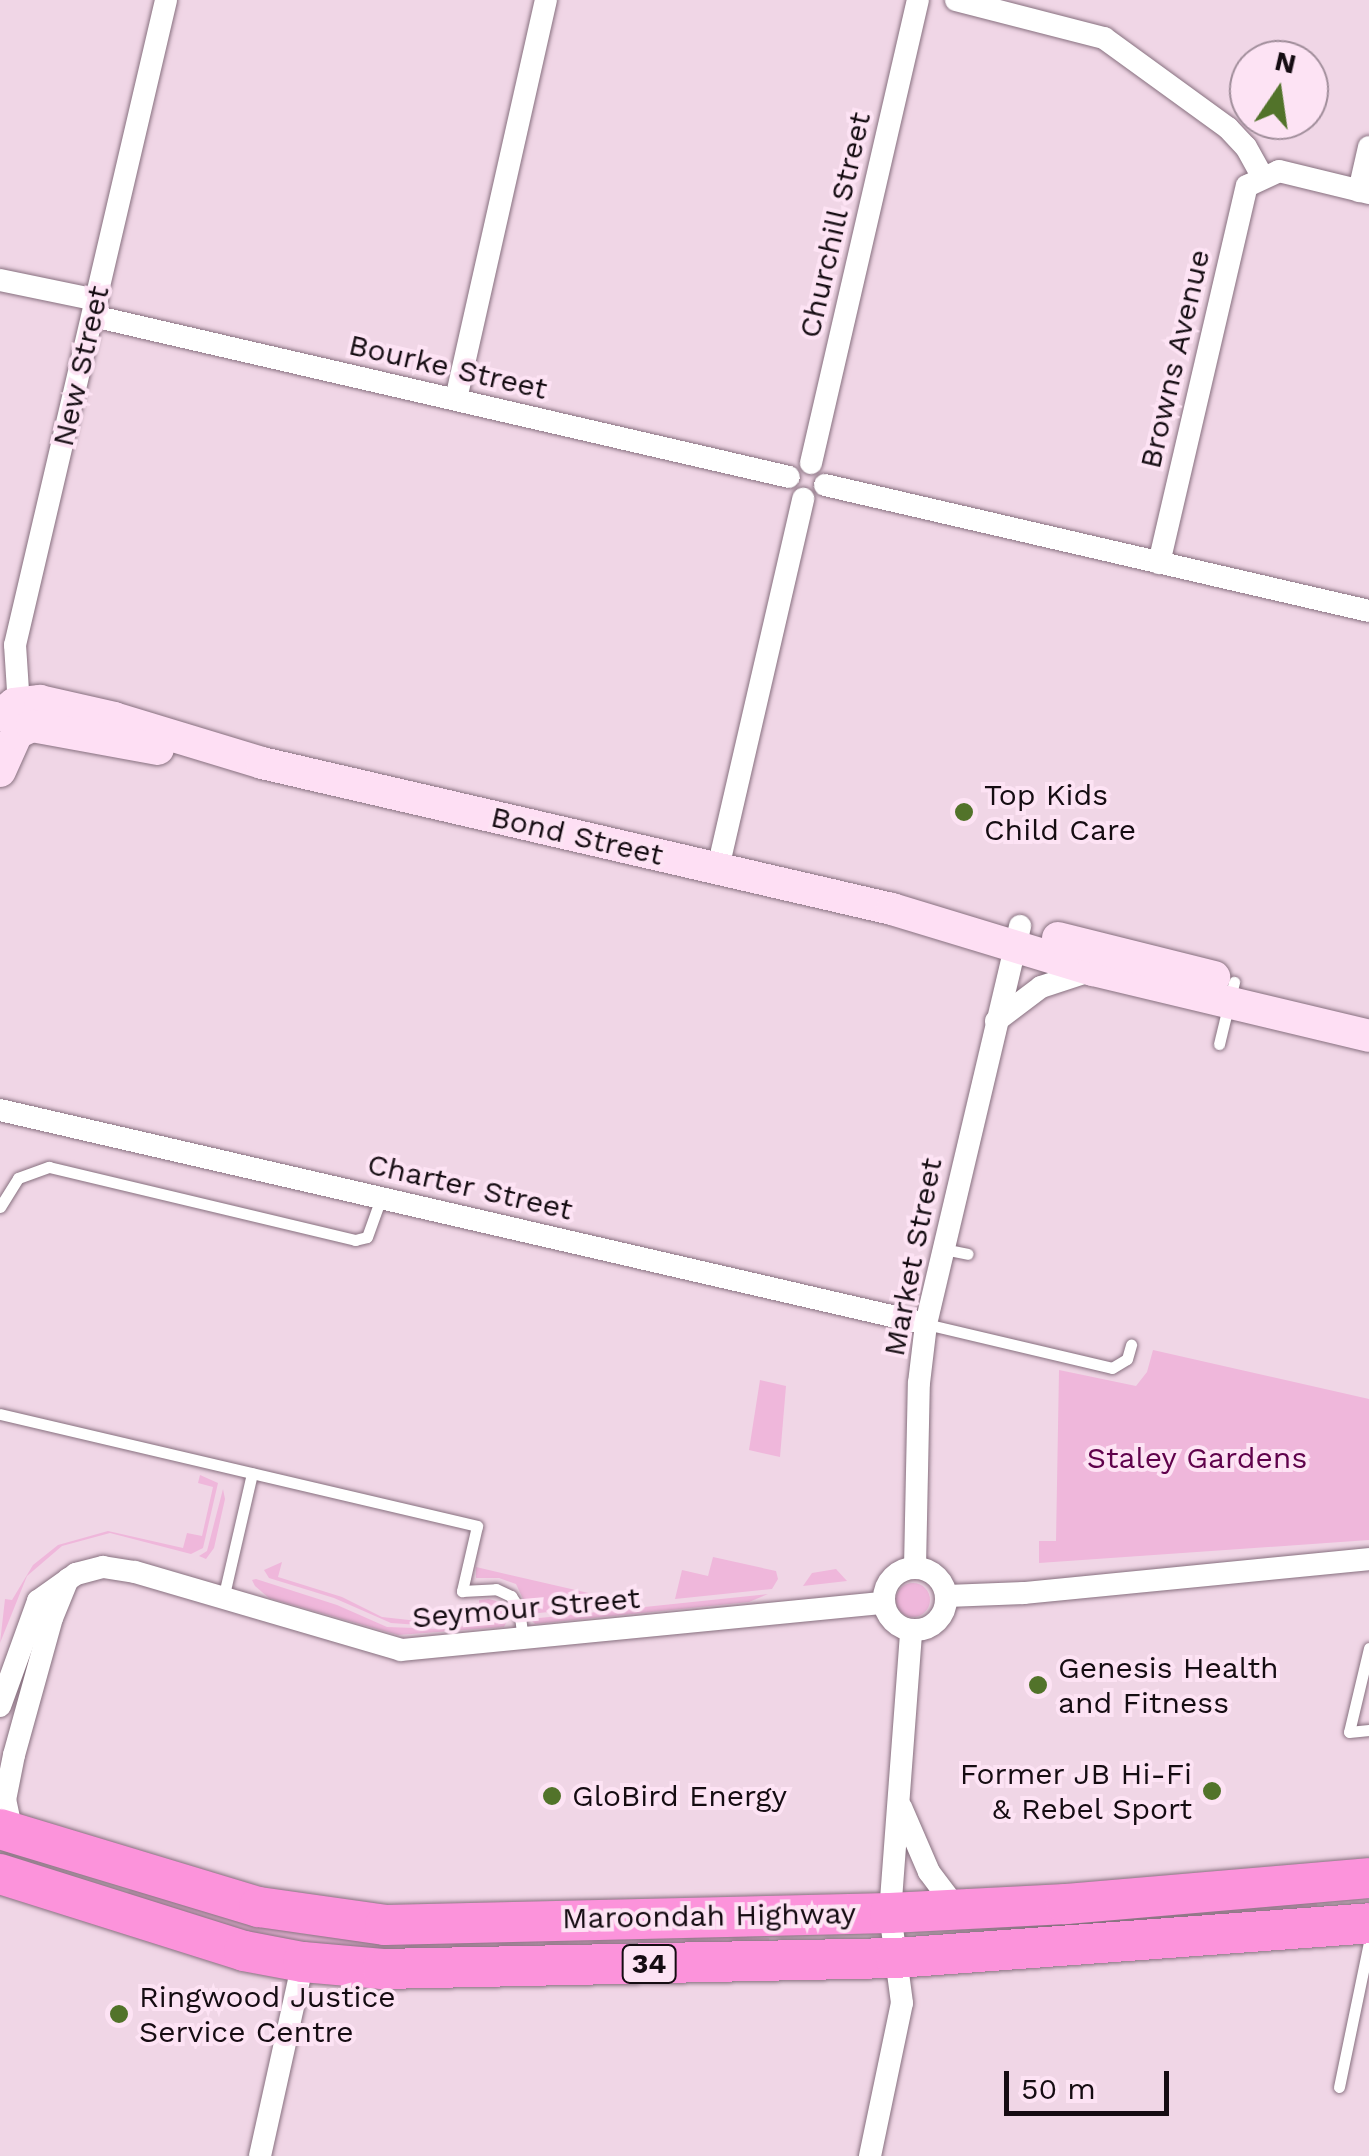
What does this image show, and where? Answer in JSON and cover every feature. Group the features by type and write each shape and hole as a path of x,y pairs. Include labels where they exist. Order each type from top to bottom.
{"highway":[{"name":"Maroondah Highway","path":"4,1840 259,1908 338,1922 438,1924 890,1912 1066,1904 1369,1878"},
{"path":"4,1840 198,1937"},
{"name":"Maroondah Highway","path":"0,1874 198,1937 303,1962 445,1970 896,1958 1369,1923"},
{"path":"700,1915 742,1932 862,1933 880,1939 896,1958"}],"street":[{"name":"New Street","path":"19,719 15,646 166,0"},
{"path":"456,399 546,0"},
{"name":"Churchill Street","path":"811,463 918,0"},
{"path":"956,0 1104,38 1228,128 1246,147 1262,176 1279,171 1364,192 1369,147"},
{"name":"Browns Avenue","path":"1159,563 1238,218 1247,186 1262,176"},
{"name":"Bourke Street","path":"0,280 95,308 456,399 789,476"},
{"path":"811,463 823,471 825,485 817,496 803,499 792,491 789,476 797,465 811,463"},
{"path":"825,485 1369,611"},
{"path":"718,868 803,499"},
{"name":"Bond Street","path":"19,719 114,718 262,763 1017,936 1232,993 1369,1036"},
{"path":"0,771 19,719"},
{"name":"Bond Street","path":"19,719 156,749 262,763"},
{"name":"Bond Street","path":"1017,936 1093,970 1369,1014"},
{"name":"Market Street","path":"915,1568 919,1383 926,1324 1017,936"},
{"path":"996,1022 1040,987 1093,970"},
{"name":"Charter Street","path":"0,1110 926,1324"},
{"path":"946,1596 1024,1593 1369,1559"},
{"name":"Seymour Street","path":"0,1706 38,1601 88,1569 118,1568 401,1650 883,1602"},
{"path":"915,1568 933,1574 946,1596 937,1622 911,1631 896,1624 883,1602 888,1582 915,1568"},
{"path":"4,1840 5,1800 14,1756 47,1636 68,1579"},
{"path":"870,2156 900,2014 890,1912 911,1631"},
{"path":"898,1799 929,1872 952,1902 963,1908"},
{"path":"260,2156 303,1962"}],"lane":[{"path":"1219,1044 1232,993"},
{"path":"0,1207 18,1178 49,1167 355,1240 367,1237 381,1197"},
{"path":"942,1248 968,1254"},
{"path":"926,1324 1112,1368 1128,1360 1131,1345"},
{"path":"0,1414 476,1526 462,1590 496,1589 511,1596 518,1608 523,1640"},
{"path":"223,1599 252,1473"},
{"path":"1369,1648 1349,1732 1369,1730"},
{"path":"1339,2086 1369,1942"}],"green space":[{"name":"Staley Gardens","path":"1153,1350 1369,1399 1369,1540 1039,1563 1039,1541 1056,1541 1059,1370 1136,1386 1147,1372"},
{"path":"760,1380 786,1386 780,1457 749,1450"},
{"path":"200,1475 218,1483 203,1548 191,1554 110,1533 62,1546 27,1576 0,1643 5,1599 12,1600 33,1565 58,1545 108,1531 183,1548 187,1533 202,1536 213,1487 198,1483"},
{"path":"223,1489 225,1499 214,1548 206,1559 199,1556 207,1551"},
{"path":"713,1557 776,1571 778,1579 772,1589 675,1599 682,1570 708,1576"},
{"path":"282,1562 278,1577 342,1597 382,1617 418,1621 480,1616 479,1600 489,1599 504,1603 508,1616 419,1625 391,1623 334,1598 269,1578 264,1570"},
{"path":"476,1567 632,1603 530,1614 516,1584 499,1578 476,1578"},
{"path":"836,1569 847,1581 803,1586 812,1573"},
{"path":"252,1580 337,1605 387,1627 441,1629 507,1621 504,1627 398,1635 269,1598 255,1586"},
{"path":"913,1583 925,1588 930,1600 925,1612 913,1617 901,1612 896,1600 901,1588"},
{"path":"768,1594 749,1602 535,1624 530,1619"},
{"path":"132,1888 302,1934 373,1941 714,1936 769,1938 769,1946 391,1955 285,1943 150,1902 127,1893"},
{"path":"1317,1902 1317,1912 1154,1923 1153,1915"}],"place":[{"name":"Top Kids Child Care","path":"964,812"},
{"name":"Genesis Health and Fitness","path":"1038,1685"},
{"name":"Former JB Hi-Fi & Rebel Sport","path":"1212,1791"},
{"name":"GloBird Energy","path":"552,1796"},
{"name":"Ringwood Justice Service Centre","path":"119,2014"}]}
